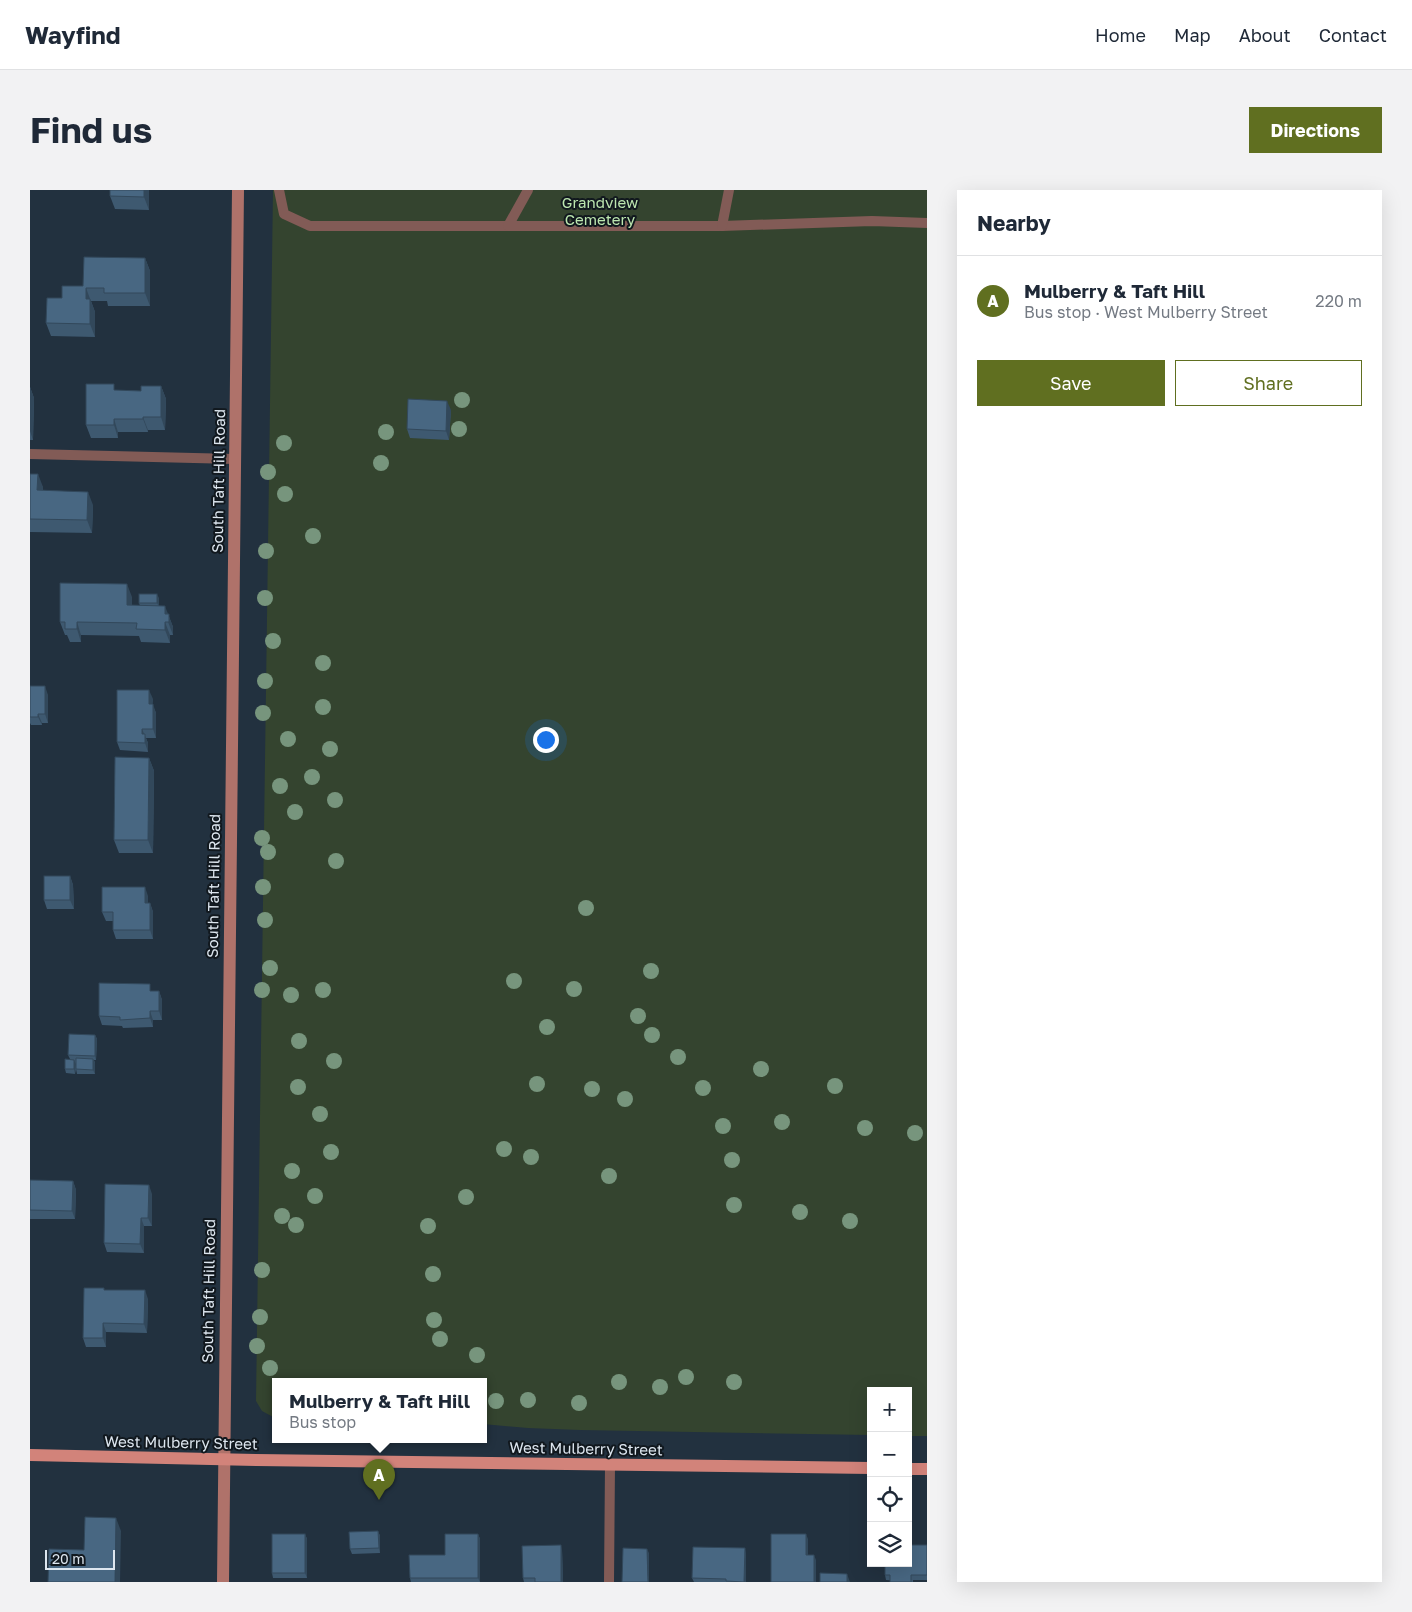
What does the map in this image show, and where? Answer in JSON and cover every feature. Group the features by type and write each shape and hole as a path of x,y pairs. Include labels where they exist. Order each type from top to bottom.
{"main road":[{"name":"South Taft Hill Road","path":"223,1582 238,190"},
{"name":"West Mulberry Street","path":"30,1455 223,1460 867,1468"},
{"path":"912,1469 927,1469"}],"lane":[{"path":"279,190 284,214 310,226 722,226 872,221 927,223"},
{"path":"508,226 528,190"},
{"path":"722,226 729,190"},
{"path":"30,454 235,459"},
{"path":"609,1582 610,1465"}],"green space":[{"name":"Grandview Cemetery","path":"273,190 927,190 927,1436 912,1436 912,1387 867,1387 867,1435 580,1430 487,1424 487,1378 272,1378 272,1416 262,1411 256,1401"}],"building":[{"path":"110,190 144,190 144,197 110,196"},
{"path":"84,257 145,258 145,293 104,293 104,288 86,288 86,299 90,299 90,324 46,323 47,298 62,298 62,286 83,286"},
{"path":"86,384 114,384 114,390 141,391 141,386 161,386 161,417 114,419 114,425 86,425"},
{"path":"408,399 447,401 446,431 407,429"},
{"path":"30,474 38,474 37,490 88,492 87,520 30,519"},
{"path":"60,583 127,584 127,605 165,606 165,614 169,614 169,622 165,622 165,630 136,629 137,623 77,622 77,629 65,629 65,622 60,622"},
{"path":"139,594 157,594 157,603 139,603"},
{"path":"30,686 45,686 45,714 38,714 38,717 30,717"},
{"path":"117,690 149,690 149,704 153,704 153,729 142,729 142,734 145,734 145,743 117,742"},
{"path":"115,757 149,758 148,840 114,840"},
{"path":"44,876 70,876 70,900 44,900"},
{"path":"102,887 145,887 145,903 150,903 150,930 113,930 113,912 102,912"},
{"path":"99,983 150,984 150,991 159,991 159,1011 150,1011 150,1018 120,1020 120,1017 99,1016"},
{"path":"69,1034 95,1035 95,1056 68,1055"},
{"path":"76,1058 93,1059 93,1070 76,1069"},
{"path":"65,1059 74,1060 74,1069 65,1069"},
{"path":"30,1180 73,1181 72,1211 30,1210"},
{"path":"105,1184 149,1185 148,1218 141,1218 140,1244 104,1243"},
{"path":"84,1288 145,1290 144,1324 103,1323 103,1338 83,1338"},
{"path":"85,1517 116,1518 115,1582 48,1582 49,1549 84,1550"},
{"path":"378,1531 379,1548 350,1549 349,1532"},
{"path":"272,1534 305,1534 305,1573 272,1573"},
{"path":"445,1534 478,1534 478,1578 410,1578 409,1555 445,1555"},
{"path":"771,1534 806,1534 806,1555 814,1555 814,1582 771,1582"},
{"path":"561,1545 561,1582 535,1582 535,1578 523,1578 522,1546"},
{"path":"912,1545 927,1545 927,1575 911,1575 911,1582 890,1582 890,1575 885,1575 885,1567 912,1567"},
{"path":"693,1547 745,1548 744,1582 726,1581 726,1579 692,1578"},
{"path":"623,1548 647,1549 648,1582 622,1582"},
{"path":"820,1573 847,1574 847,1582 820,1582"}],"place":[{"name":"Mulberry & Taft Hill","path":"379,1500"}]}
